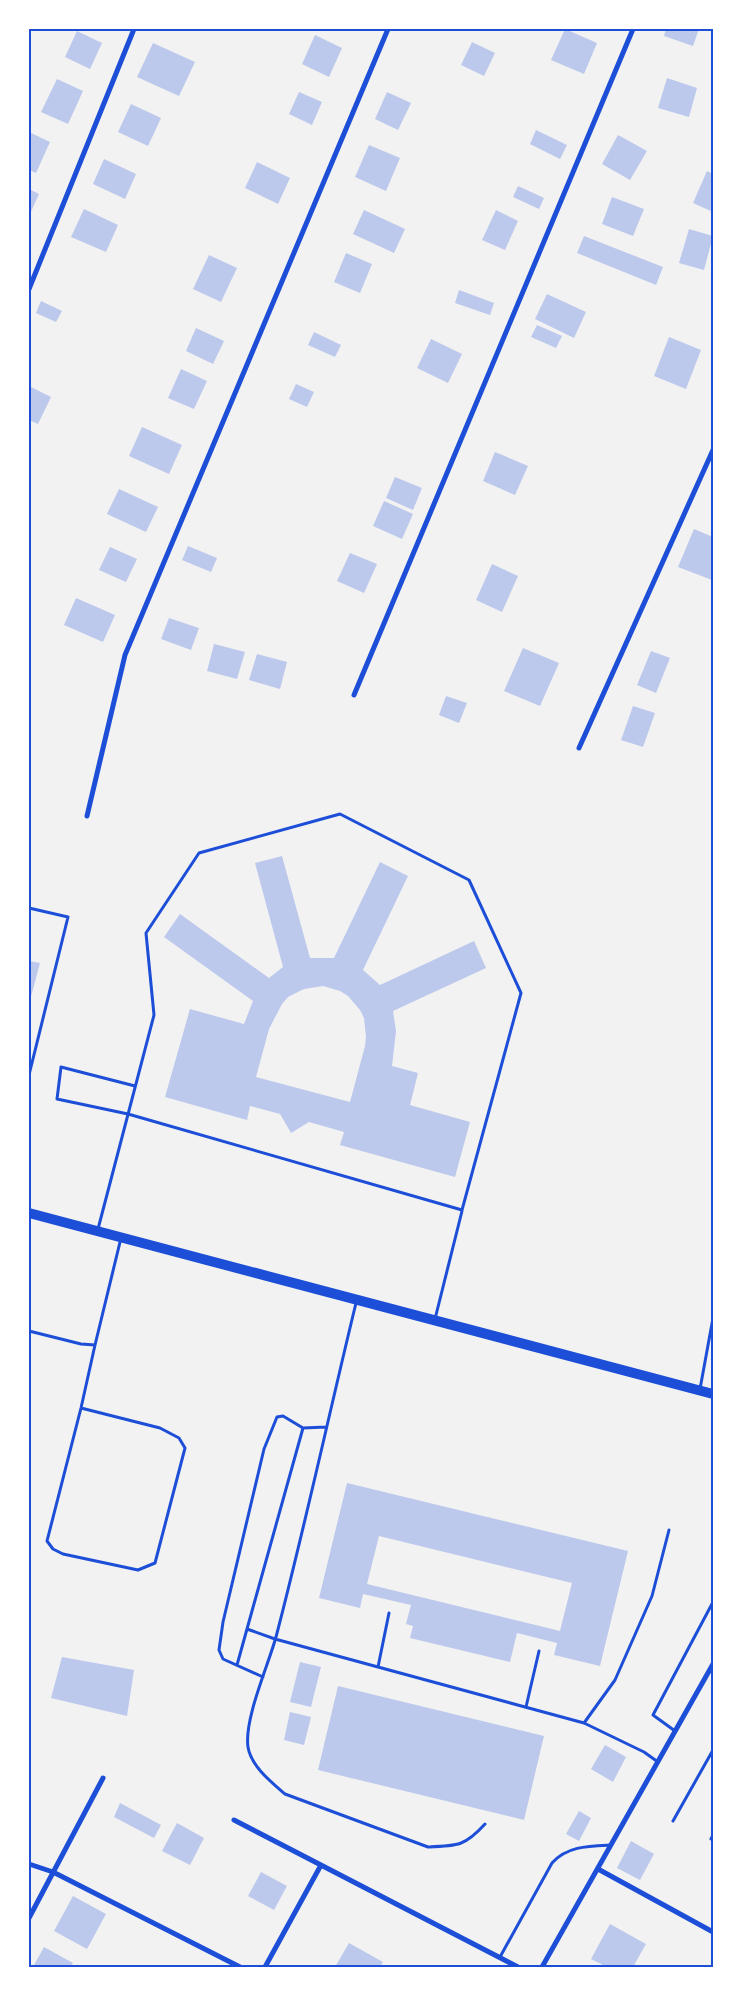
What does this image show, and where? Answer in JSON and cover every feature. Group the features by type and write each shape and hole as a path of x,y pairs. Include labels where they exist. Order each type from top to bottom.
{"main road":[{"path":"29,1213 434,1322 713,1394"}],"street":[{"path":"29,289 134,29"},
{"path":"87,816 125,655 388,29"},
{"path":"354,696 633,29"},
{"path":"579,748 713,450"},
{"path":"542,1967 713,1664"},
{"path":"29,1918 103,1778"},
{"path":"234,1820 518,1967"},
{"path":"29,1864 53,1872 240,1967"},
{"path":"265,1967 321,1865"},
{"path":"598,1869 713,1932"}],"lane":[{"path":"97,1232 154,1015 146,933 198,853 340,814 469,880 521,993 462,1210 434,1322"},
{"path":"29,908 68,917 29,1075"},
{"path":"136,1086 61,1067 57,1099 128,1114 462,1210"},
{"path":"81,1408 160,1428 179,1438 185,1448 155,1563 138,1570 63,1554 53,1549 47,1541 121,1238"},
{"path":"357,1300 275,1639 248,1726 248,1748 256,1765 285,1794 428,1847 451,1846 471,1840 485,1824"},
{"path":"700,1392 713,1318"},
{"path":"29,1331 81,1344 95,1345"},
{"path":"263,1677 223,1659 218,1650 264,1449 277,1417 283,1416 303,1428 326,1428"},
{"path":"237,1665 303,1428"},
{"path":"584,1723 615,1680 652,1596 669,1530"},
{"path":"675,1732 653,1715 713,1602"},
{"path":"378,1667 389,1613"},
{"path":"247,1629 275,1639 584,1723 644,1752 658,1762"},
{"path":"526,1707 539,1651"},
{"path":"673,1820 713,1750"},
{"path":"500,1958 552,1863 558,1856 569,1850 612,1844"}],"building":[{"path":"565,29 597,43 584,74 551,60"},
{"path":"666,29 699,29 693,46 664,36"},
{"path":"77,31 102,43 90,69 65,57"},
{"path":"315,35 342,48 329,77 302,64"},
{"path":"472,42 495,53 484,76 461,65"},
{"path":"153,43 195,62 179,96 137,77"},
{"path":"667,78 697,88 689,117 658,108"},
{"path":"57,79 83,91 68,124 41,112"},
{"path":"299,92 322,102 312,125 289,114"},
{"path":"387,92 411,103 398,130 375,119"},
{"path":"131,104 161,118 148,146 118,132"},
{"path":"536,130 567,145 560,159 530,144"},
{"path":"29,132 50,142 36,173 29,170"},
{"path":"618,135 647,151 630,180 602,164"},
{"path":"369,145 400,158 386,191 355,177"},
{"path":"104,159 136,174 125,199 93,184"},
{"path":"257,162 290,178 278,204 245,188"},
{"path":"707,171 713,174 713,212 693,203"},
{"path":"518,186 544,198 539,209 513,197"},
{"path":"29,189 39,194 29,216"},
{"path":"612,197 644,209 633,236 602,224"},
{"path":"84,209 118,225 106,252 71,237"},
{"path":"364,210 405,229 394,253 353,234"},
{"path":"496,210 518,221 505,250 482,240"},
{"path":"689,229 713,236 704,270 679,263"},
{"path":"584,236 663,267 656,285 577,253"},
{"path":"346,253 372,264 360,293 334,282"},
{"path":"209,255 237,268 221,302 193,289"},
{"path":"459,290 494,303 490,315 455,303"},
{"path":"547,294 586,312 574,338 535,319"},
{"path":"41,301 62,311 56,322 36,313"},
{"path":"537,325 562,336 556,348 531,337"},
{"path":"196,328 224,341 213,364 186,351"},
{"path":"314,332 341,345 335,357 308,345"},
{"path":"669,337 701,350 686,389 654,376"},
{"path":"431,339 462,354 448,383 417,368"},
{"path":"181,369 207,381 194,409 168,398"},
{"path":"296,384 314,392 307,407 289,399"},
{"path":"29,386 51,397 38,424 29,420"},
{"path":"142,427 182,445 169,474 129,456"},
{"path":"495,452 528,466 515,495 483,481"},
{"path":"395,477 422,488 413,510 386,498"},
{"path":"119,489 158,507 146,532 107,514"},
{"path":"384,501 413,514 402,539 373,526"},
{"path":"694,529 713,537 712,580 678,567"},
{"path":"188,546 217,558 211,572 182,560"},
{"path":"110,547 137,559 126,582 99,570"},
{"path":"350,553 377,564 364,593 337,581"},
{"path":"492,564 518,576 502,612 476,600"},
{"path":"76,598 115,615 103,642 64,625"},
{"path":"169,618 199,628 191,650 161,639"},
{"path":"214,644 245,652 237,679 207,671"},
{"path":"523,648 559,663 540,706 504,691"},
{"path":"651,651 670,658 656,693 637,685"},
{"path":"257,654 287,662 280,689 249,680"},
{"path":"446,696 467,703 459,723 439,715"},
{"path":"633,706 655,713 643,747 621,740"},
{"path":"282,856 310,958 334,958 380,862 408,876 363,970 380,985 474,941 486,968 393,1011 396,1031 392,1066 418,1073 410,1105 470,1122 455,1177 340,1145 344,1132 309,1122 291,1133 280,1114 250,1106 247,1120 165,1097 190,1009 244,1024 253,1001 164,937 180,914 269,978 283,967 255,863","holes":["323,986 340,991 348,996 360,1010 364,1018 366,1037 350,1102 256,1077 269,1029 282,1004 288,997 304,989"]},
{"path":"29,961 40,963 29,1004"},
{"path":"347,1483 628,1551 600,1666 554,1655 557,1643 517,1633 510,1662 410,1638 413,1626 406,1624 411,1605 363,1594 360,1608 319,1598","holes":["379,1536 572,1583 560,1631 367,1584"]},
{"path":"62,1657 134,1670 127,1716 51,1698"},
{"path":"300,1662 321,1667 311,1707 290,1702"},
{"path":"338,1686 544,1736 524,1820 318,1770"},
{"path":"290,1712 311,1717 304,1745 284,1740"},
{"path":"605,1745 626,1757 613,1782 591,1769"},
{"path":"120,1803 161,1825 154,1838 114,1817"},
{"path":"579,1811 591,1818 579,1841 566,1834"},
{"path":"177,1823 204,1838 190,1865 162,1851"},
{"path":"631,1841 654,1854 640,1880 617,1868"},
{"path":"261,1872 287,1886 274,1910 248,1896"},
{"path":"73,1896 106,1914 87,1949 54,1931"},
{"path":"610,1924 646,1944 633,1967 607,1967 591,1959"},
{"path":"349,1943 383,1962 380,1967 335,1967"},
{"path":"44,1947 73,1963 70,1967 33,1967"}]}
